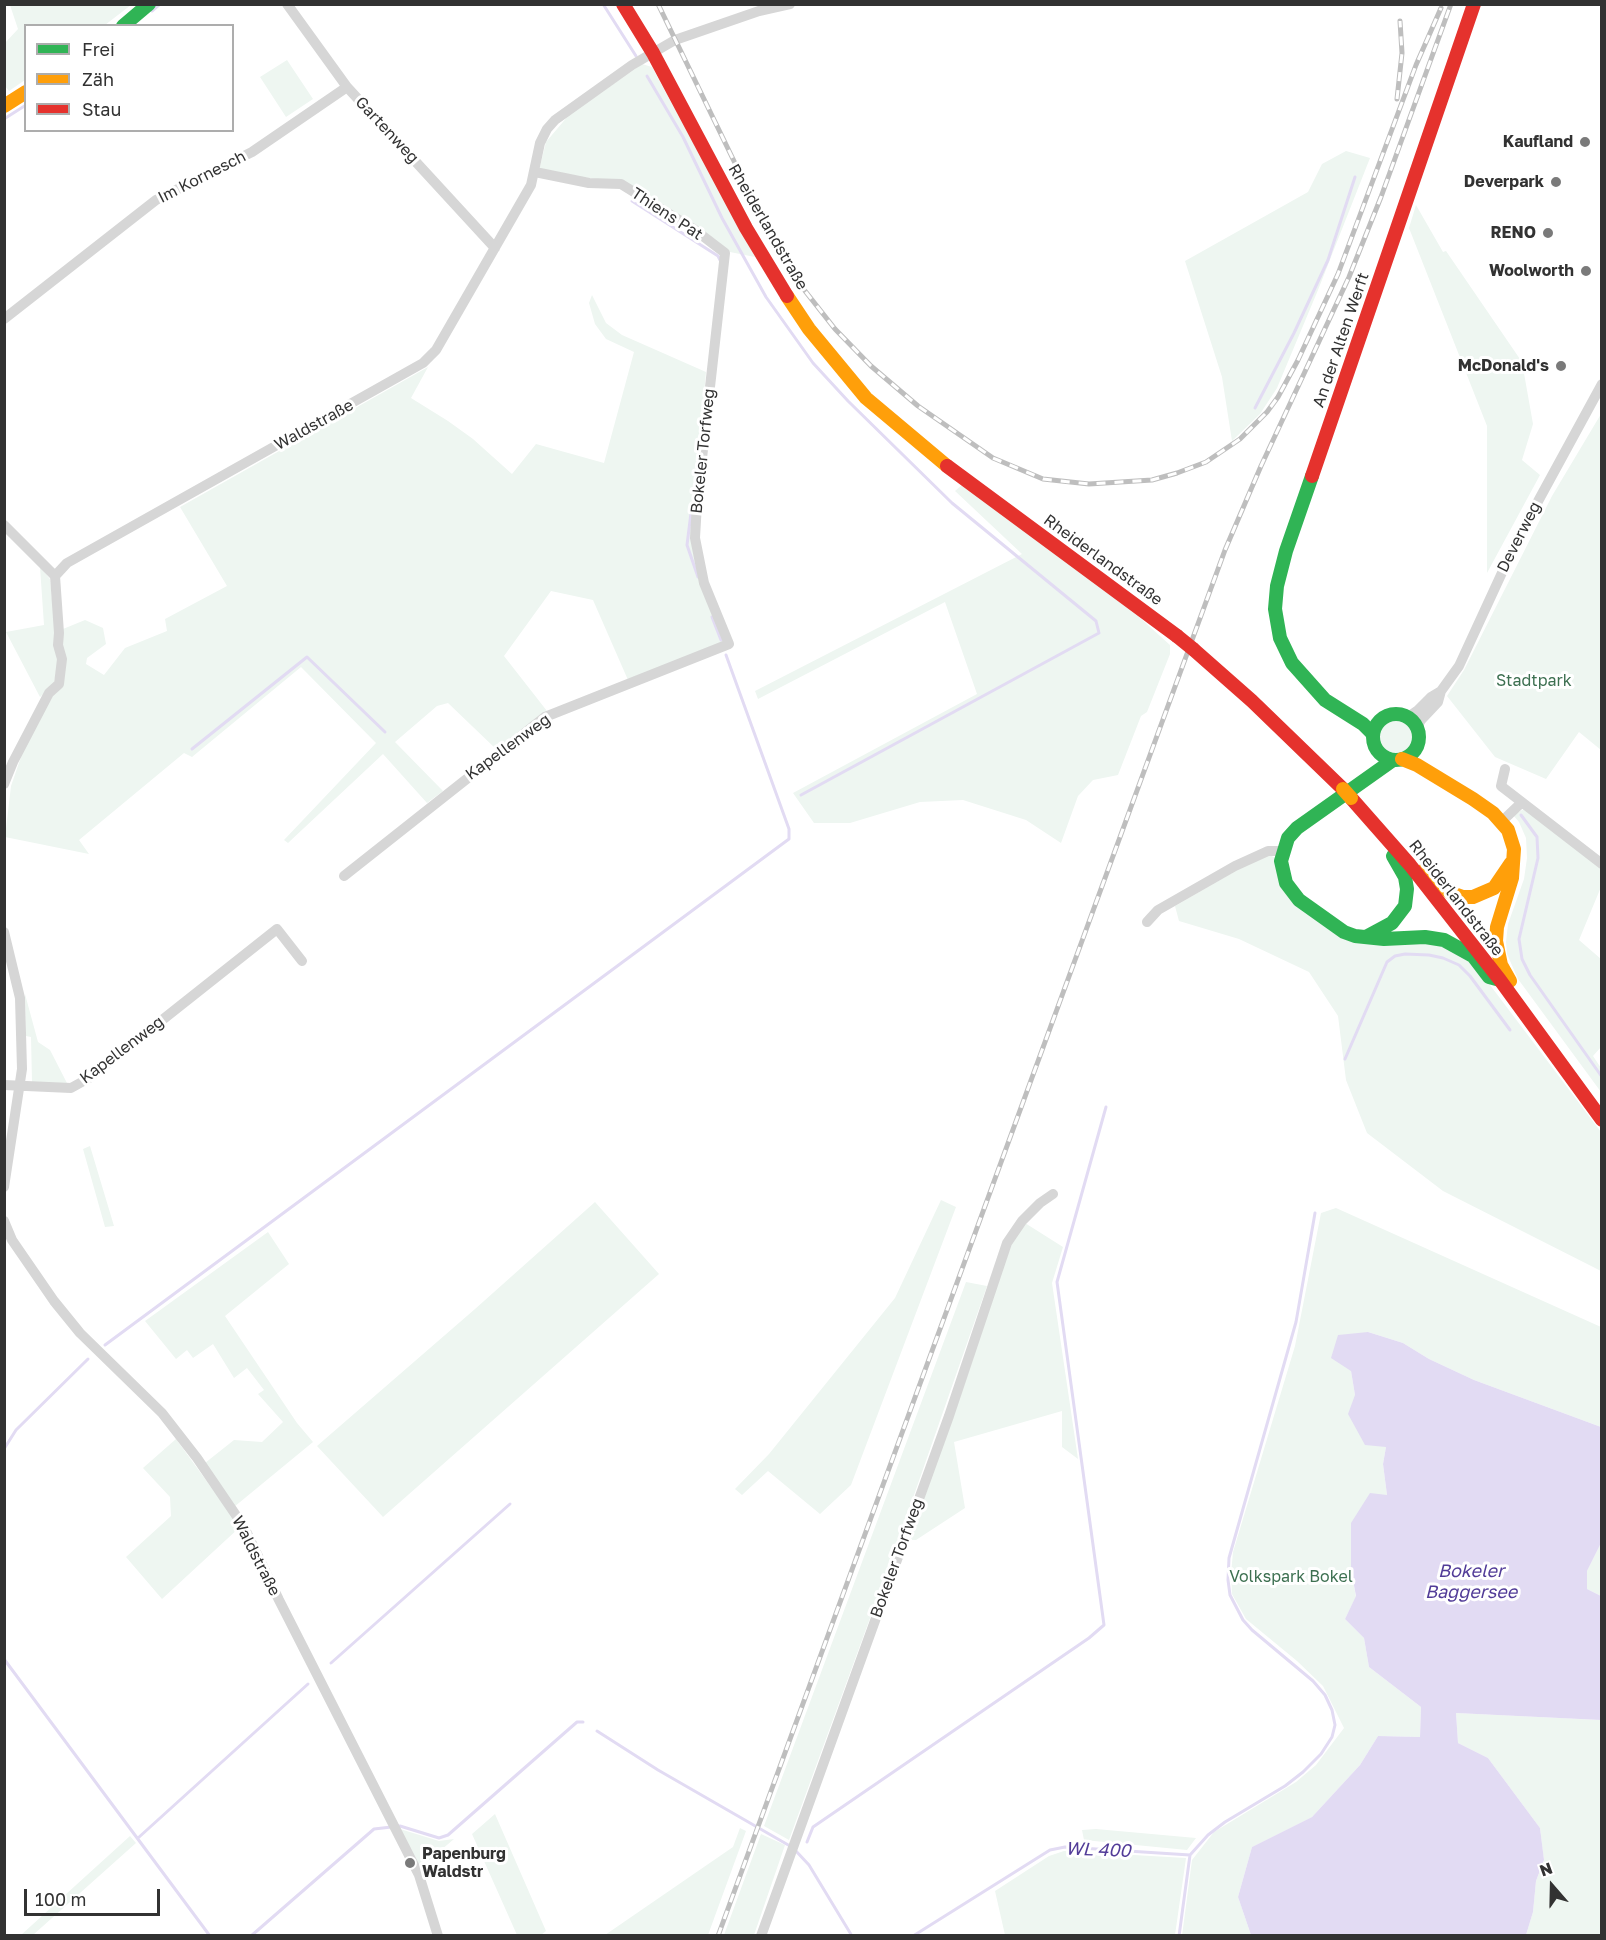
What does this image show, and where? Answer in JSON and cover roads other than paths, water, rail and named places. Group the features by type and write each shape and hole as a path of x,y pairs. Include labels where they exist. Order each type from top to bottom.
{"main road":[{"path":"125,24 149,4"},
{"name":"Rheiderlandstraße","path":"623,4 653,52 746,228 776,279 809,329 866,398 935,458 1129,599 1193,649 1260,709 1347,793 1410,865 1500,980 1602,1120"},
{"name":"An der Alten Werft","path":"1373,734 1363,724 1325,700 1292,663 1280,638 1275,609 1276,586 1286,551 1474,4"},
{"path":"4,106 24,93"},
{"name":"An der Alten Werft","path":"1308,683 1367,716 1380,720"},
{"path":"1500,980 1489,977 1473,956 1444,940 1425,937 1384,939 1365,937 1335,928 1299,900 1286,883 1282,872 1282,851 1288,838 1297,828 1339,800 1362,781 1398,759 1408,757 1416,749 1419,734 1412,722 1393,714 1380,720 1373,734 1380,753 1398,759 1410,761 1473,799 1501,822 1512,839 1512,878 1497,927 1496,941 1501,965 1515,990 1517,1004"},
{"path":"1416,749 1443,780"},
{"path":"1362,781 1380,753"},
{"path":"1365,937 1392,923 1400,914 1407,898 1405,877 1385,845 1382,832"},
{"path":"1410,865 1424,870 1449,892 1462,897 1473,897 1494,888 1513,861"}],"street":[{"name":"Gartenweg","path":"287,4 347,87 495,248"},
{"name":"Waldstraße","path":"55,576 67,563 423,363 436,350 531,185 540,142 555,120 632,64 653,52 707,28 759,11 790,4"},
{"name":"Im Kornesch","path":"4,319 156,200 252,152 347,87"},
{"name":"Thiens Pat","path":"535,172 589,183 621,184 695,230 725,253"},
{"name":"Bokeler Torfweg","path":"725,253 695,538 704,583 729,644"},
{"name":"Deverweg","path":"1412,722 1421,720 1437,702 1441,691 1459,666 1518,538 1602,384"},
{"path":"4,525 55,576 58,645 62,659 59,684 49,693 4,784"},
{"name":"Kapellenweg","path":"344,876 545,717 729,644"},
{"path":"1505,769 1501,786 1602,864"},
{"path":"1501,822 1521,803"},
{"path":"1147,922 1158,910 1235,866 1268,851 1282,851"},
{"name":"Kapellenweg","path":"4,1085 71,1088 89,1078 277,928 302,961"},
{"path":"4,932 20,998 22,1069 4,1187"},
{"name":"Bokeler Torfweg","path":"761,1935 949,1416 1007,1243 1022,1221 1053,1194"},
{"name":"Waldstraße","path":"4,1221 12,1240 54,1301 80,1333 162,1413 197,1458 244,1527 418,1875 438,1935"}],"water":[{"name":"Bokeler Baggersee","path":"1368,1332 1403,1343 1429,1359 1474,1380 1601,1427 1601,1543 1587,1571 1587,1589 1601,1596 1601,1720 1456,1713 1458,1743 1488,1758 1540,1828 1544,1860 1536,1881 1533,1912 1526,1935 1251,1935 1238,1897 1252,1847 1312,1817 1360,1765 1378,1736 1420,1737 1421,1707 1369,1667 1364,1638 1345,1619 1356,1596 1351,1570 1351,1523 1370,1493 1387,1495 1383,1464 1386,1447 1365,1445 1348,1414 1355,1395 1351,1371 1331,1358 1338,1335"}],"waterway":[{"path":"152,11 160,4"},
{"path":"603,4 636,56"},
{"path":"647,76 683,137 722,218 766,297 813,363 848,401 952,503 1096,621 1099,633 801,795"},
{"path":"4,119 24,106"},
{"path":"1255,408 1328,260 1355,177"},
{"path":"632,201 718,256 720,260"},
{"path":"691,513 687,545 698,577"},
{"path":"712,617 721,640"},
{"path":"105,1345 789,839 789,829 726,655"},
{"path":"192,749 307,657 385,732"},
{"path":"1521,815 1537,837 1538,858 1519,939 1522,959 1530,975 1602,1077"},
{"path":"1345,1059 1387,962 1395,956 1405,954 1429,955 1459,965 1470,976 1510,1030"},
{"path":"807,1842 813,1827 1089,1638 1104,1625 1057,1282 1106,1107"},
{"path":"1190,1855 1208,1835 1225,1822 1285,1786 1303,1772 1321,1754 1332,1737 1335,1725 1332,1710 1325,1695 1313,1681 1243,1620 1230,1595 1228,1580 1229,1558 1296,1322 1315,1213"},
{"path":"4,1449 16,1430 88,1359"},
{"path":"331,1663 510,1504"},
{"path":"4,1659 210,1936"},
{"path":"138,1838 308,1684"},
{"path":"251,1936 374,1829 400,1826 439,1838 448,1835 577,1722 583,1722"},
{"path":"597,1731 658,1770 790,1846"},
{"name":"WL 400","path":"913,1936 1050,1850 1065,1847 1190,1855 1179,1936"},
{"name":"WL 400","path":"795,1850 809,1865 852,1936"}],"railway":[{"path":"658,4 777,250 798,282 835,329 871,366 918,406 993,458 1043,479 1089,484 1152,480 1206,462 1240,439 1267,412 1298,360 1338,274 1416,65 1441,8"},
{"path":"718,1936 1225,550 1261,466 1349,277 1381,197 1451,4"},
{"path":"1397,99 1402,53 1400,21"}],"place":[{"name":"Kaufland","path":"1585,142"},
{"name":"Deverpark","path":"1556,182"},
{"name":"RENO","path":"1548,233"},
{"name":"Woolworth","path":"1586,271"},
{"name":"McDonald's","path":"1561,366"},
{"name":"Papenburg Waldstr","path":"410,1863"}],"park label":[{"name":"Stadtpark","path":"1534,681"},
{"name":"Volkspark Bokel","path":"1291,1577"}]}
